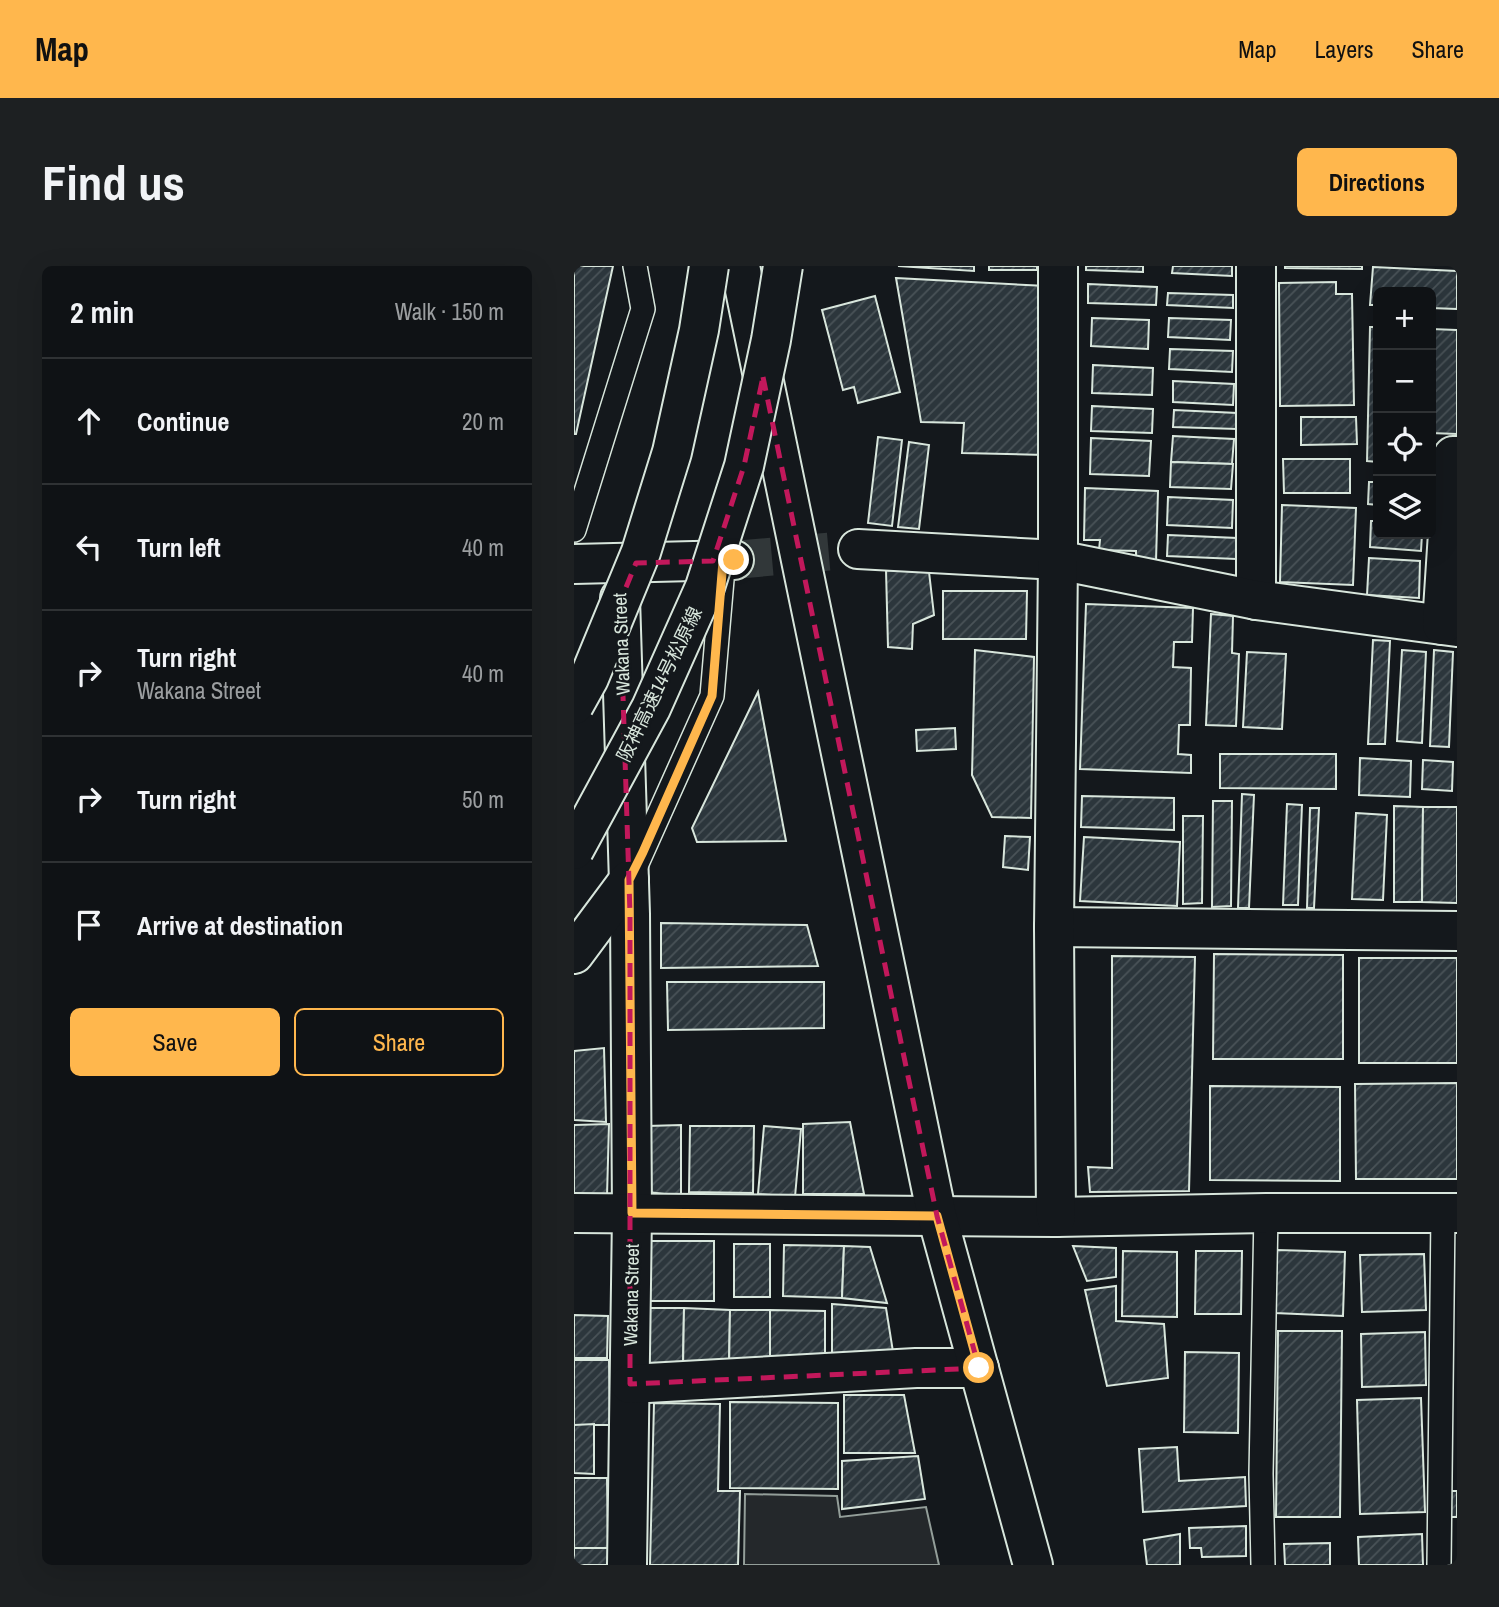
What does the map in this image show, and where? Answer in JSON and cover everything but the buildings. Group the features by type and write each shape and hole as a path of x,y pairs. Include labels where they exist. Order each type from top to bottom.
{"main road":[{"path":"574,705 589,678 641,552 672,452 699,330 709,266"},
{"path":"740,266 937,1216 1033,1565"},
{"name":"阪神高速14号松原線","path":"574,850 651,708 705,587 744,466 771,340 783,266"},
{"path":"1056,1217 1054,927 1058,266"},
{"path":"1256,266 1256,600"},
{"path":"858,549 1058,560 1256,600 1449,626 1453,456 1457,456"},
{"path":"574,564 729,561"},
{"name":"Wakana Street","path":"619,564 629,880 632,1213 627,1565"},
{"path":"574,954 629,880"},
{"path":"1054,927 1457,932"},
{"path":"574,1213 1056,1217 1450,1213"},
{"path":"630,1384 916,1368 979,1368"}],"lane":[{"path":"574,530 643,309 635,266"},
{"path":"629,880 712,696 729,561"},
{"path":"1263,1565 1261,1474 1266,1213"},
{"path":"1439,1565 1450,1213"}],"highlighted area":[{"path":"763,377 937,1216 979,1368 630,1384 630,914 620,602 636,563 713,561 744,466"}],"shaded area":[{"path":"745,1494 837,1496 840,1517 926,1507 939,1565 744,1565"}],"tunnel":[{"path":"734,560 858,549"}],"route":[{"path":"734,560 723,561 712,696 629,880 632,1213 937,1216 979,1368"}]}
